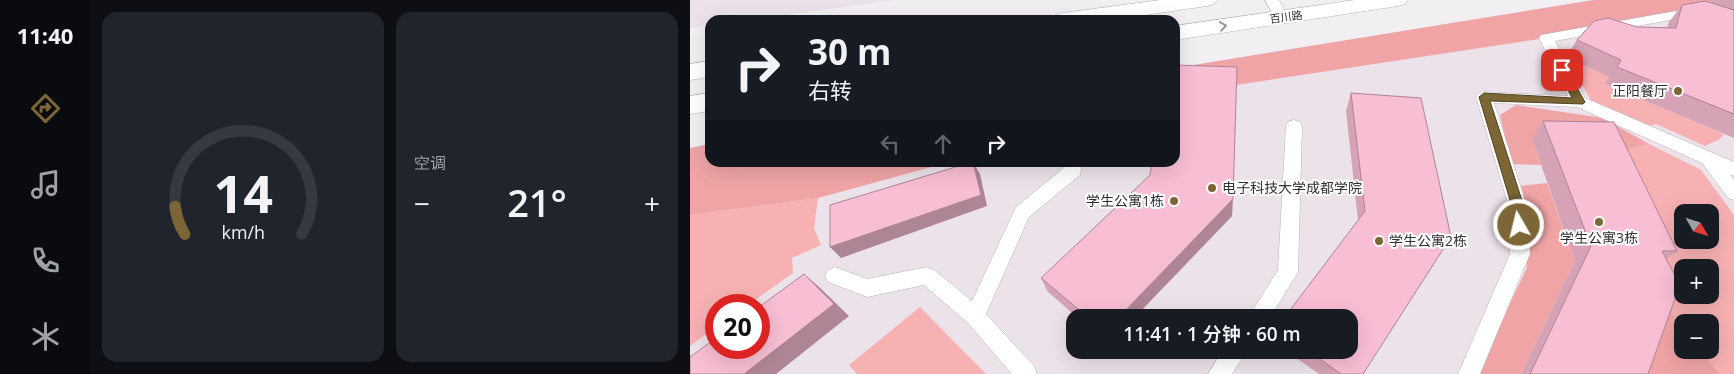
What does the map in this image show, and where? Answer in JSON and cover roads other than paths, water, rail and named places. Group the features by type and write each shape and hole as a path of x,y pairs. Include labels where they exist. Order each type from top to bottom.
{"street":[{"path":"1099,15 1207,0"},
{"name":"百川路","path":"1180,32 1277,9 1398,0"},
{"path":"690,72 705,70"},
{"path":"690,105 705,103"}],"lane":[{"path":"1580,102 1546,38 1693,12 1734,26"},
{"path":"1469,374 1520,254 1519,210 1484,97 1580,102 1734,169"},
{"path":"1264,309 1288,272 1294,126"},
{"path":"1708,158 1734,193"},
{"path":"975,316 1022,212 1074,170 1074,167"},
{"path":"835,276 867,288 927,276 975,316 1026,374"},
{"path":"1220,374 1230,359"}],"place":[{"name":"正阳餐厅","path":"1678,91"},
{"name":"电子科技大学成都学院","path":"1212,188"},
{"name":"学生公寓1栋","path":"1174,201"},
{"name":"学生公寓3栋","path":"1599,222"},
{"name":"学生公寓2栋","path":"1379,241"}]}
